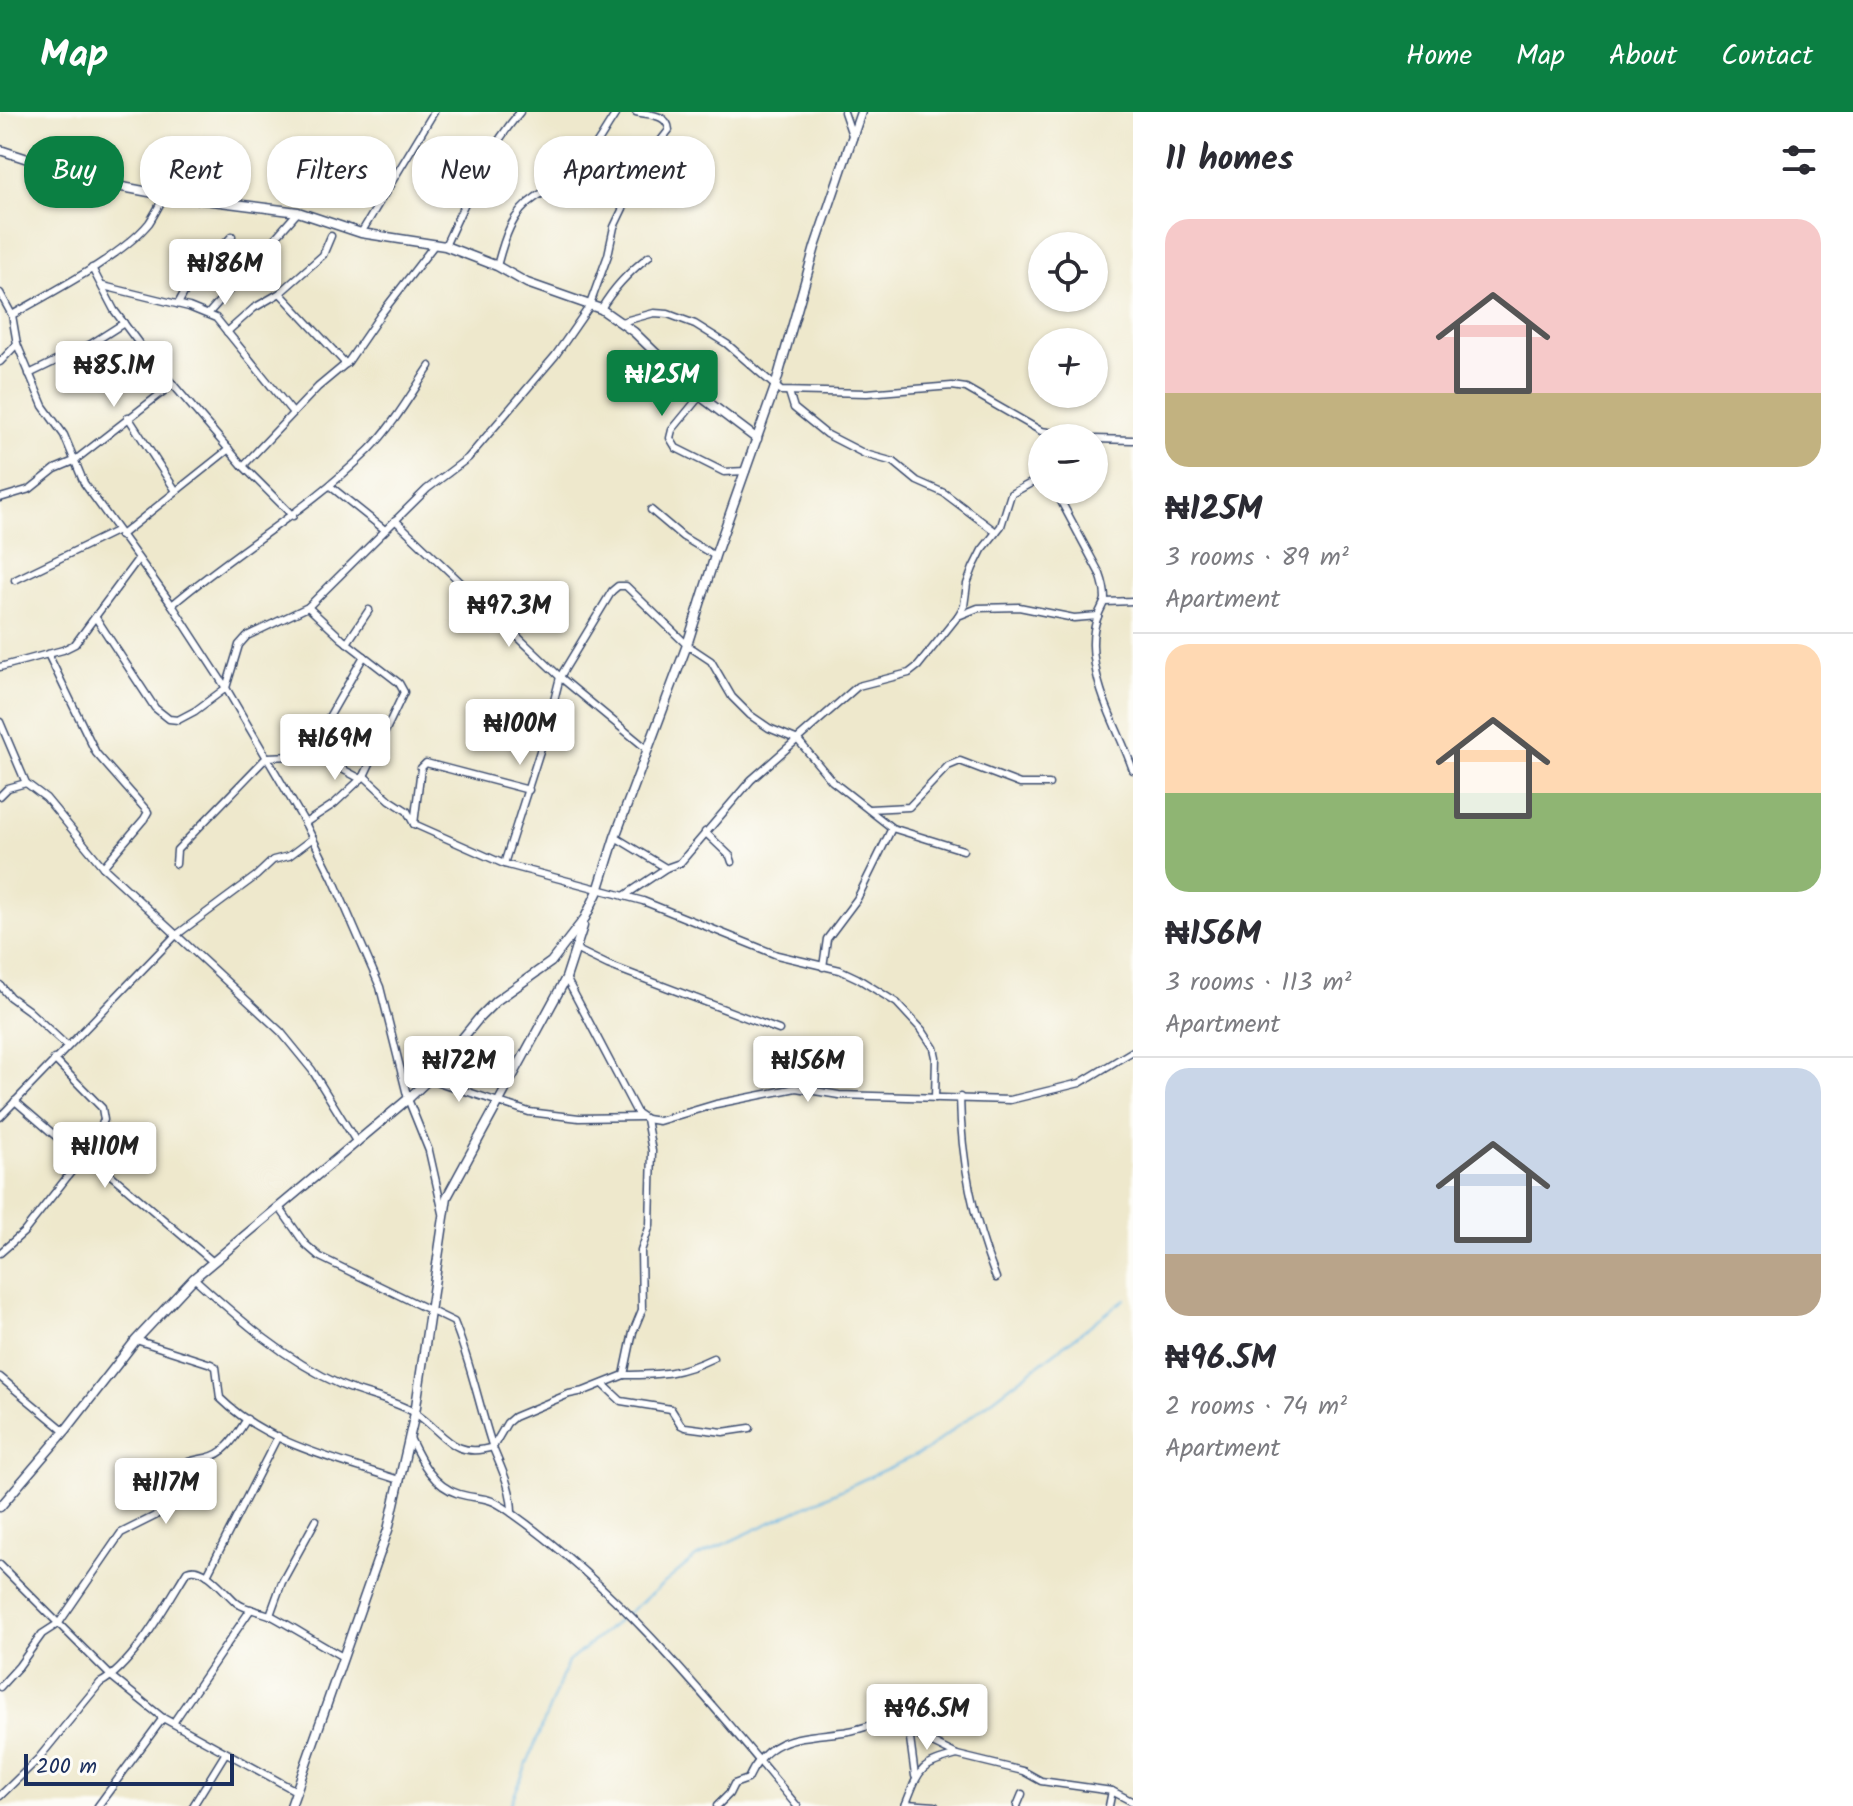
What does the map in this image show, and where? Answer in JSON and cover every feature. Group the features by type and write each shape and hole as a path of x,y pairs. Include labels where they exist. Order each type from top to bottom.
{"street":[{"path":"361,233 434,112"},
{"path":"243,466 318,387 346,364 440,245 498,138 520,112"},
{"path":"497,266 507,231 517,216 532,200 568,179 579,168 617,112"},
{"path":"96,618 155,708 169,719 178,720 195,711 226,688 239,645 247,636 308,607 427,489 468,458 555,356 589,307 608,255 614,227 647,158 669,130 669,123 664,118 636,112"},
{"path":"844,112 853,138"},
{"path":"291,1806 388,1530 415,1413 447,1197 566,978 585,918 598,891 687,645 775,387 815,247 861,112"},
{"path":"0,150 75,176 140,190"},
{"path":"251,206 298,212 361,233 440,245 497,266 527,283 601,309 621,322 700,396 757,439"},
{"path":"12,315 92,268 143,229 157,208"},
{"path":"208,314 298,212"},
{"path":"178,304 191,280 232,236"},
{"path":"227,332 254,308 280,293 323,255 331,236"},
{"path":"601,309 618,282 649,256"},
{"path":"92,268 124,323 173,384 229,453 293,516"},
{"path":"102,285 178,304 216,318 293,413"},
{"path":"0,293 12,315 17,344 43,406 64,435 84,483 172,605 226,688 305,823 333,879 380,987 408,1099 429,1151 443,1213"},
{"path":"280,293 346,364"},
{"path":"621,322 654,313 668,314 695,324 727,344 775,387 789,392 867,393 952,386 966,388 1028,426"},
{"path":"29,374 91,344 124,323"},
{"path":"0,362 17,344"},
{"path":"172,605 202,579 293,516 330,486 371,447 430,366"},
{"path":"0,498 30,489 55,469 74,461 173,384"},
{"path":"789,392 794,408 826,434 865,454 894,462 917,481 944,493 996,532"},
{"path":"700,396 672,430 670,438 676,448 724,472 746,471"},
{"path":"128,417 176,491"},
{"path":"1108,439 1133,440"},
{"path":"15,580 118,533 229,453"},
{"path":"624,896 666,868 680,863 751,780 858,686 909,673 918,666 964,606 973,568 982,550 1005,520 1011,494 1028,485"},
{"path":"330,486 385,530"},
{"path":"1062,504 1100,574 1105,602 1093,639 1095,666 1107,713 1124,743 1133,770"},
{"path":"651,510 683,537 715,556"},
{"path":"395,520 560,677 647,749"},
{"path":"0,667 75,644 138,559"},
{"path":"504,864 529,790 560,677 618,586 626,586 687,645 711,661 732,697 750,715 769,728 798,740 832,781 892,828 963,850"},
{"path":"1105,602 1133,601"},
{"path":"305,823 334,804 362,778 404,692 399,683 347,643 308,607"},
{"path":"958,616 978,608 1019,607 1074,618 1098,616"},
{"path":"347,643 369,610"},
{"path":"48,654 96,753 148,812 103,867"},
{"path":"318,755 317,738 364,656"},
{"path":"0,722 26,783 46,798 103,867 281,1032 312,1070 357,1143"},
{"path":"176,864 177,850 267,757 325,752 336,755 344,770 362,778 407,811 414,824 504,864 624,896 777,955 848,974 897,1003 922,1030 936,1057 935,1098"},
{"path":"869,809 909,807 948,766 960,761 1020,784 1049,784"},
{"path":"414,824 421,768 426,763 529,790"},
{"path":"0,796 8,788 26,783"},
{"path":"823,967 827,939 857,899 892,828"},
{"path":"705,832 730,856 732,862"},
{"path":"615,837 666,868"},
{"path":"0,1117 175,936 273,860 289,856 313,838"},
{"path":"0,1507 65,1431 136,1340 194,1278 408,1099 496,1001 551,962 585,918"},
{"path":"575,949 608,965 779,1030"},
{"path":"566,978 644,1118 652,1151 650,1225 641,1251 642,1310 633,1332 624,1375"},
{"path":"0,985 67,1046"},
{"path":"429,1079 529,1112 579,1118 644,1118 659,1121 716,1104 796,1088 839,1095 1010,1100 1080,1083 1133,1051"},
{"path":"0,1253 24,1232 90,1148 105,1115 102,1108 54,1059"},
{"path":"960,1097 961,1142 980,1238 996,1278"},
{"path":"15,1101 81,1158 95,1162 212,1261"},
{"path":"279,1207 305,1244 320,1257 454,1322 473,1374 493,1447 506,1477 512,1513"},
{"path":"194,1278 242,1322 281,1351 339,1384 415,1413 444,1440 465,1450 482,1451 493,1447 514,1417 569,1394 624,1375 669,1374 691,1369 713,1358"},
{"path":"136,1340 216,1367 220,1398 247,1419 278,1436 399,1480"},
{"path":"0,1377 65,1431"},
{"path":"603,1384 621,1401 671,1409 685,1427 723,1432 750,1428"},
{"path":"0,1687 42,1634 59,1623 121,1533 155,1516 162,1509 182,1465 195,1459 209,1458 229,1446 247,1419"},
{"path":"207,1575 278,1436"},
{"path":"409,1436 424,1467 443,1485 456,1493 493,1500 512,1513 550,1541 622,1608 680,1667 797,1806"},
{"path":"270,1615 282,1582 316,1520"},
{"path":"0,1796 38,1759 100,1683 112,1677 154,1624 187,1571 197,1568 236,1602 270,1615 343,1657"},
{"path":"1,1569 112,1677 163,1718 296,1791"},
{"path":"173,1723 251,1609"},
{"path":"98,1806 163,1718"},
{"path":"717,1806 734,1784 748,1779 756,1760 788,1739 850,1731 884,1722 957,1755 1023,1771 1041,1781 1112,1791 1133,1802"},
{"path":"909,1731 915,1776 905,1805 935,1806"},
{"path":"193,1806 225,1754"},
{"path":"915,1776 926,1766 957,1755"},
{"path":"1109,1806 1112,1791"},
{"path":"1017,1806 1022,1794"}],"waterway":[{"path":"510,1806 568,1662 696,1557 925,1451 1125,1299"}]}
